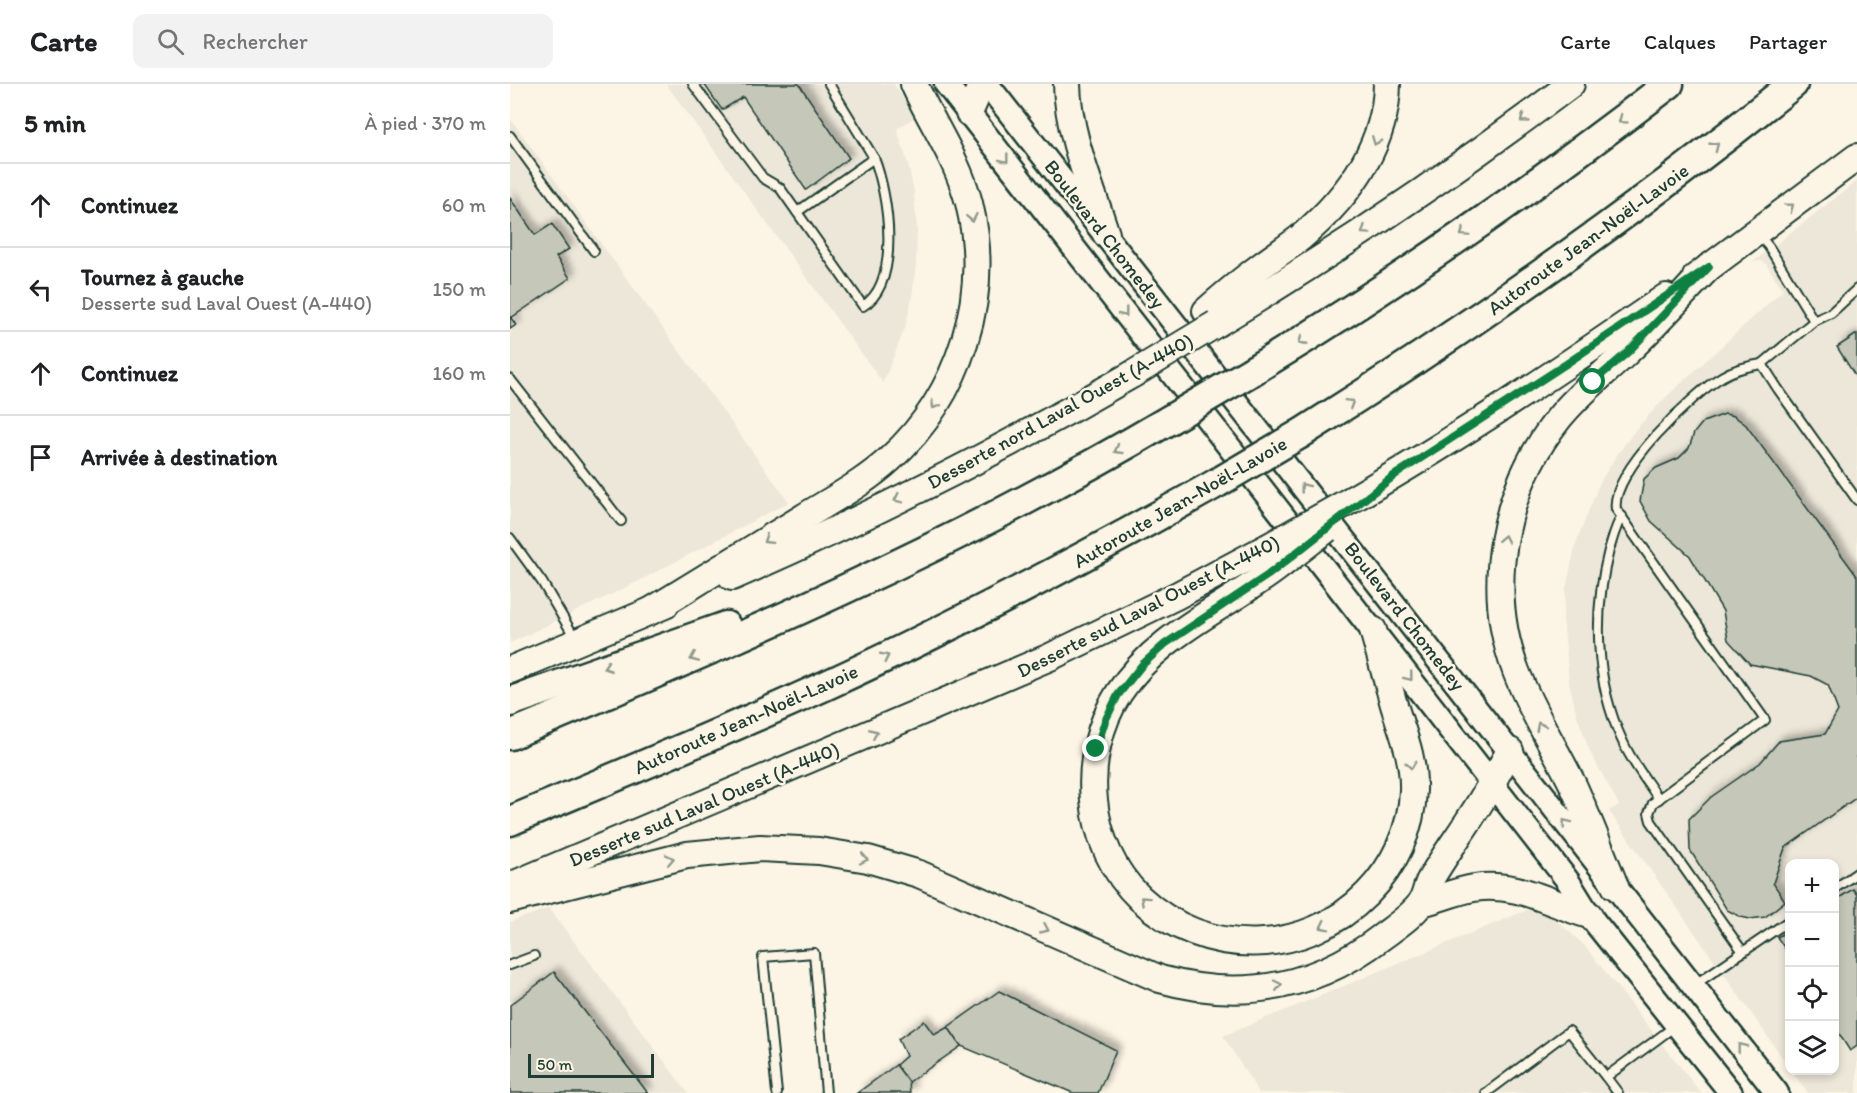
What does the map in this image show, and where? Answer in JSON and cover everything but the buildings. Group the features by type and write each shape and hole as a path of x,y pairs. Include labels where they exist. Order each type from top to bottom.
{"highway":[{"path":"510,735 731,642 900,565 1060,482 1252,371 1372,296 1588,145 1669,84"},
{"name":"Autoroute Jean-Noël-Lavoie","path":"510,821 849,674 992,605 1217,483 1300,434 1427,353 1554,266 1691,165 1793,84"},
{"path":"510,702 900,565"}],"main road":[{"path":"649,612 873,474 890,460 920,427 937,404 953,373 965,341 973,305 976,270 975,234 968,201 957,168 914,84"},
{"path":"969,113 982,84"},
{"path":"1066,84 1076,139 1106,234"},
{"path":"1211,318 1252,273 1304,234 1352,184 1368,159 1378,135 1386,105 1387,84"},
{"name":"Desserte nord Laval Ouest (A-440)","path":"510,670 786,553 1035,429 1133,374 1211,318 1380,221 1471,158 1571,84"},
{"path":"1373,630 1409,748 1413,790 1412,806 1404,835 1392,863 1383,876 1353,908 1328,925 1298,937 1249,944 1218,940 1190,931 1164,917 1140,898 1113,862 1101,835 1094,806 1092,778 1100,734 1118,695 1133,674 1152,655 1275,555 1585,352 1709,267 1857,157"},
{"path":"1616,886 1572,784 1536,719 1511,657 1501,607 1503,547 1518,489 1531,460 1549,431 1579,396 1628,352 1709,267"},
{"name":"Desserte sud Laval Ouest (A-440)","path":"510,886 1040,662 1176,596 1275,555"},
{"path":"510,900 687,855 744,849 819,851 868,859 920,874 1144,973 1175,983 1220,991 1253,990 1283,985 1328,969 1368,947 1395,927 1421,903 1429,883 1510,751"},
{"path":"1421,903 1471,888 1505,886 1525,891 1554,904 1589,915"}],"street":[{"name":"Boulevard Chomedey","path":"946,84 1568,881 1589,915 1731,1093"},
{"name":"Boulevard Chomedey","path":"987,84 1777,1093"}],"lane":[{"path":"693,84 764,178 780,188 863,306 870,302 878,292 883,278 888,232 887,206 874,158 829,84"},
{"path":"510,136 594,251"},
{"path":"797,212 874,158"},
{"path":"1756,232 1769,247 1814,321"},
{"path":"1743,952 1651,821 1650,808 1765,720 1616,509 1615,502 1620,486 1647,444 1670,419 1725,374 1739,368 1762,364 1814,321 1831,313 1857,290"},
{"path":"1762,364 1857,500"},
{"path":"510,378 621,521"},
{"path":"1622,516 1613,536 1602,586 1599,636 1601,665 1611,711 1622,740 1659,799"},
{"path":"510,538 542,582 577,642"},
{"path":"1839,886 1857,873"},
{"path":"1693,986 1785,923"},
{"path":"777,1093 763,957 814,953 826,1093"},
{"path":"510,965 534,956"},
{"path":"1606,1077 1676,1025"},
{"path":"1486,1093 1569,1031 1618,1093"}],"shaded area":[{"path":"666,84 894,84 915,117 897,129 914,192 917,230 916,264 905,328 883,383"},
{"path":"510,118 789,502 631,585 510,643"},
{"path":"1857,181 1857,1093 1808,1093 1795,1075 1839,1075 1839,859 1785,859 1785,1061 1609,811 1619,805 1590,752 1577,716 1569,682 1563,617 1566,588 1576,543 1600,482 1636,429 1664,399 1783,290 1766,264 1761,261 1753,262"},
{"path":"1534,907 1557,921 1584,945 1701,1093 1259,1093 1223,1036"},
{"path":"549,908 688,1093 510,1093 510,922"}],"route":[{"path":"1096,749 1105,721 1118,695 1142,665 1165,644 1268,575 1395,475 1612,334 1709,267 1628,352 1593,382"}]}
